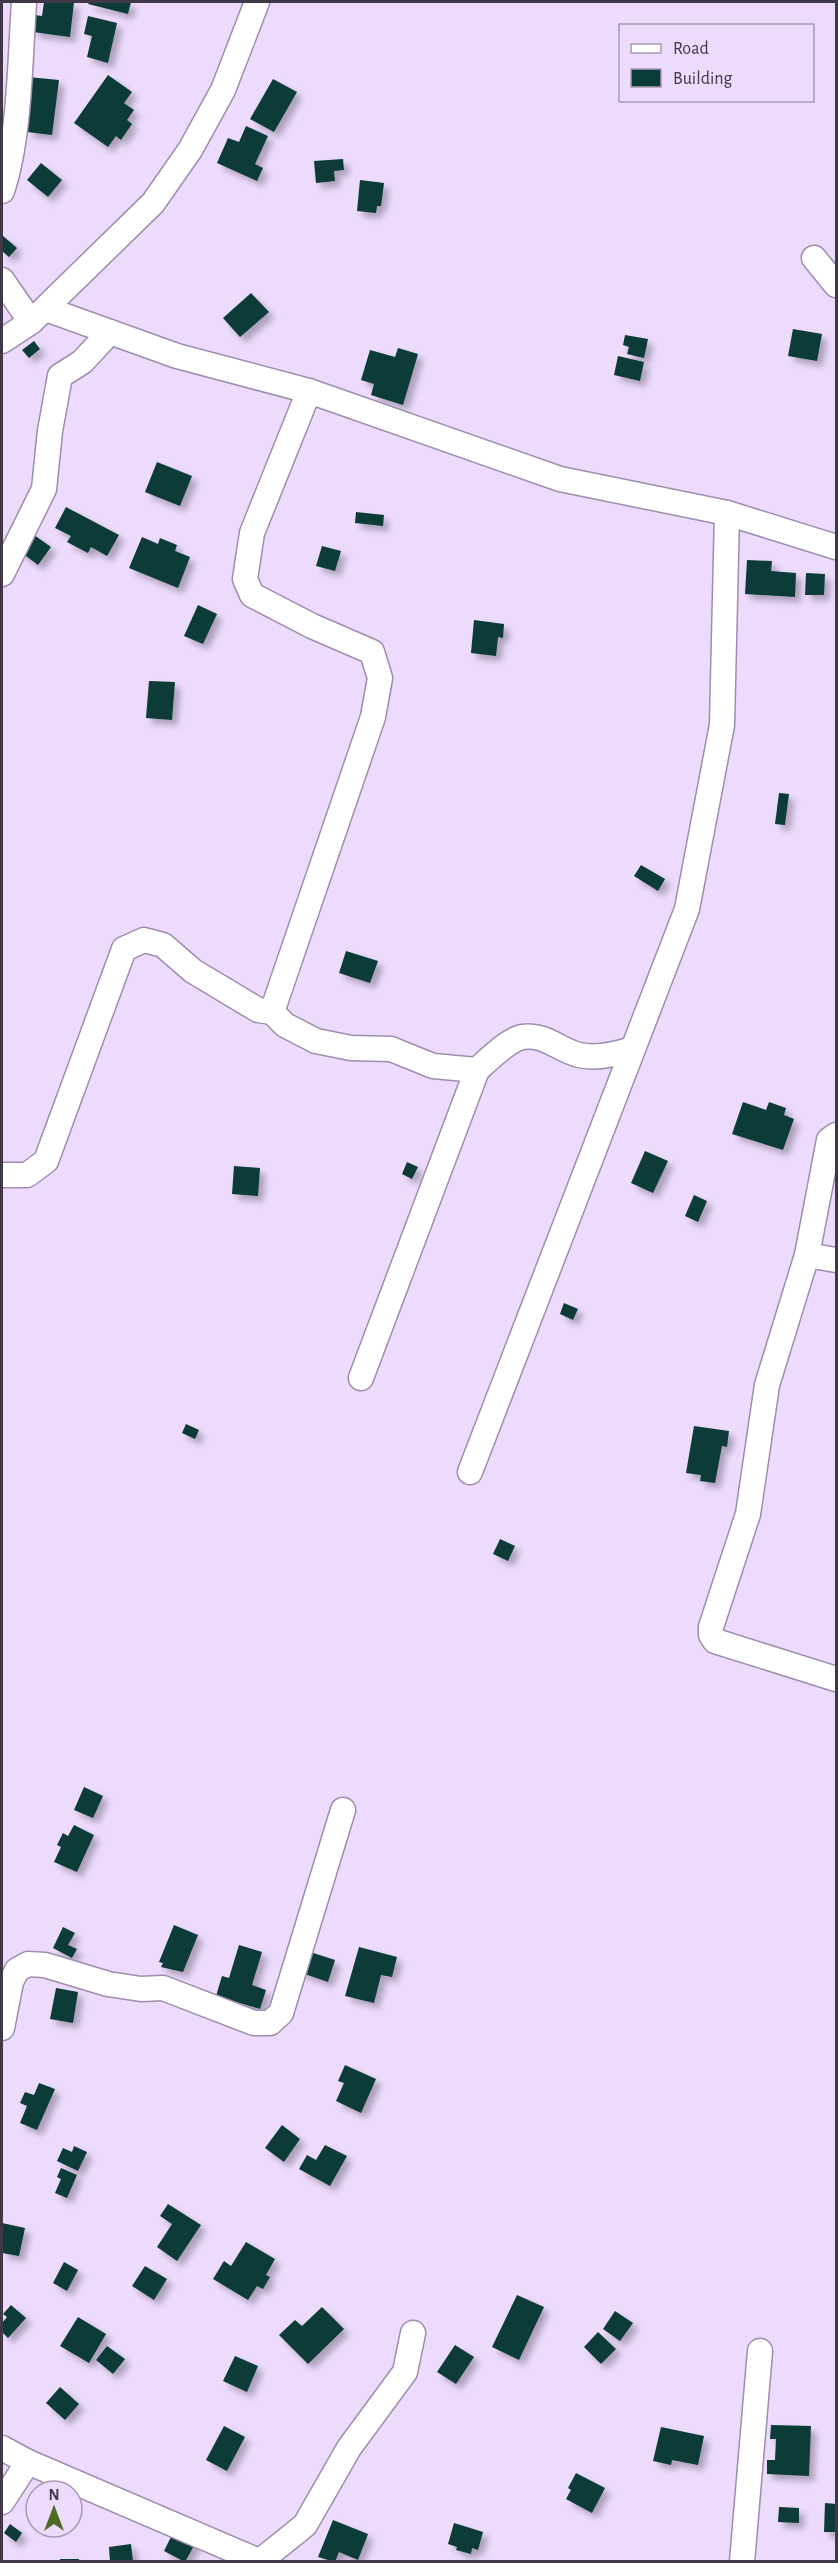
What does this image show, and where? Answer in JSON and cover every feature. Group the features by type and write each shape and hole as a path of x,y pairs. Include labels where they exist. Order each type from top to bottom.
{"street":[{"path":"2,191 7,174 18,94 24,2"},
{"path":"2,341 38,315 153,203 190,150 223,90 257,2"},
{"path":"814,258 837,285"},
{"path":"2,280 38,315 110,332 177,356 309,391 560,479 727,513 831,542"},
{"path":"2,574 11,550 44,489 50,431 60,376 82,362 110,332"},
{"path":"272,1012 373,717 380,678 372,652 312,626 252,595 245,579 252,533 309,391"},
{"path":"470,1472 687,909 722,725 727,513"},
{"path":"2,1175 27,1175 46,1161 124,949 144,940 163,945 193,971 258,1010 272,1012 285,1025 316,1041 351,1048 391,1049 433,1066 477,1070"},
{"path":"362,1378 477,1070 498,1052 522,1037 546,1039 579,1055 614,1055 633,1049"},
{"path":"836,1132 829,1140 807,1255 767,1385 748,1514 717,1608 711,1635 715,1641 837,1678"},
{"path":"807,1255 837,1260"},
{"path":"2,2028 11,1982 17,1970 28,1964 45,1965 108,1984 141,1989 163,1988 254,2023 270,2023 281,2013 343,1810"},
{"path":"2,2448 28,2462 260,2561 305,2525 349,2448 405,2372 413,2333"},
{"path":"742,2562 760,2351"},
{"path":"2,2502 28,2462"}],"building":[{"path":"44,2 74,2 70,37 33,32 35,15 42,16"},
{"path":"89,2 131,2 128,14 88,4"},
{"path":"88,16 117,23 108,63 87,57 92,36 84,34"},
{"path":"108,75 132,92 124,103 134,110 127,120 132,124 121,140 116,136 108,147 74,123"},
{"path":"28,77 59,80 52,135 27,132 32,93 26,93"},
{"path":"273,79 297,92 274,132 250,119"},
{"path":"246,126 268,136 255,164 263,168 257,181 217,163 228,138 239,142"},
{"path":"343,159 344,170 334,171 335,181 316,183 314,161"},
{"path":"41,163 62,180 48,197 27,180"},
{"path":"360,180 384,183 381,206 377,206 376,213 357,211"},
{"path":"2,235 17,248 9,257 2,251"},
{"path":"251,293 269,312 240,337 223,318"},
{"path":"793,329 822,334 817,361 788,356"},
{"path":"625,335 648,339 644,358 627,354 629,347 623,345"},
{"path":"34,341 40,349 29,358 22,350"},
{"path":"398,348 418,354 403,405 371,395 374,384 361,380 370,350 395,357"},
{"path":"618,356 644,362 640,381 614,375"},
{"path":"157,462 192,476 180,506 145,492"},
{"path":"66,507 119,535 107,556 91,547 88,553 67,542 71,536 55,528"},
{"path":"356,512 384,515 383,526 355,523"},
{"path":"27,530 51,547 38,565 14,547"},
{"path":"142,537 158,544 160,538 177,545 175,551 190,557 178,588 129,568"},
{"path":"322,546 341,551 335,571 316,566"},
{"path":"747,560 772,561 771,571 796,573 795,597 745,594"},
{"path":"806,573 825,574 824,595 805,595"},
{"path":"198,605 217,614 203,644 184,636"},
{"path":"474,620 504,624 503,638 498,637 496,656 471,653"},
{"path":"149,681 175,682 172,720 146,718"},
{"path":"779,793 789,794 785,825 775,824"},
{"path":"641,865 665,879 658,891 634,876"},
{"path":"346,951 378,961 370,983 339,973"},
{"path":"743,1102 766,1110 769,1102 786,1108 784,1115 794,1119 783,1150 732,1134"},
{"path":"645,1151 668,1161 653,1193 631,1183"},
{"path":"407,1162 418,1167 412,1179 402,1174"},
{"path":"234,1166 260,1168 258,1196 232,1194"},
{"path":"694,1195 707,1201 698,1222 685,1216"},
{"path":"564,1303 578,1309 573,1320 560,1314"},
{"path":"186,1424 199,1430 195,1439 182,1433"},
{"path":"694,1426 729,1431 727,1447 722,1446 715,1483 700,1481 701,1475 686,1473"},
{"path":"500,1539 515,1546 508,1561 493,1554"},
{"path":"84,1787 103,1796 93,1818 74,1810"},
{"path":"74,1825 94,1835 77,1872 54,1862 61,1847 57,1845 63,1833 68,1836"},
{"path":"174,1925 198,1935 183,1972 161,1967 163,1963 159,1962"},
{"path":"63,1927 75,1933 68,1945 77,1949 72,1958 53,1948"},
{"path":"239,1945 262,1952 252,1985 266,1990 260,2009 216,1996 222,1976 229,1978"},
{"path":"359,1947 397,1957 392,1977 381,1975 374,2003 345,1996"},
{"path":"307,1951 335,1960 328,1982 299,1972"},
{"path":"56,1988 78,1992 73,2023 50,2019"},
{"path":"345,2065 376,2079 361,2113 336,2101 344,2083 338,2081"},
{"path":"39,2083 55,2089 37,2130 20,2123 27,2106 20,2103 25,2092 34,2095"},
{"path":"282,2125 300,2139 284,2162 265,2148"},
{"path":"325,2145 347,2156 330,2186 299,2169 307,2155 316,2160"},
{"path":"74,2146 87,2152 78,2171 57,2161 63,2148 72,2152"},
{"path":"61,2168 77,2175 67,2198 55,2193 61,2179 57,2177"},
{"path":"168,2204 201,2225 177,2261 157,2247 172,2224 160,2216"},
{"path":"2,2223 25,2228 19,2256 2,2253"},
{"path":"246,2242 275,2259 266,2275 270,2277 263,2289 257,2286 248,2300 213,2279 224,2261 231,2266"},
{"path":"64,2262 78,2270 67,2291 53,2283"},
{"path":"145,2266 167,2279 154,2300 132,2286"},
{"path":"517,2295 544,2307 519,2360 492,2347"},
{"path":"11,2305 26,2318 8,2338 2,2332 2,2323 7,2317 3,2314"},
{"path":"322,2307 344,2329 308,2364 279,2335 295,2320 302,2326"},
{"path":"615,2311 633,2323 620,2341 603,2329"},
{"path":"78,2317 106,2334 89,2363 60,2346"},
{"path":"598,2332 616,2349 601,2364 584,2347"},
{"path":"455,2345 474,2357 456,2384 437,2372"},
{"path":"107,2346 125,2359 113,2374 96,2360"},
{"path":"235,2356 258,2366 247,2392 223,2381"},
{"path":"60,2387 79,2404 65,2420 46,2403"},
{"path":"771,2425 811,2426 809,2476 767,2474 767,2460 775,2460 776,2439 770,2439"},
{"path":"224,2426 245,2437 227,2471 206,2460"},
{"path":"661,2427 704,2436 698,2465 672,2460 671,2465 653,2461"},
{"path":"576,2473 605,2488 592,2513 566,2499 571,2490 568,2488"},
{"path":"825,2503 836,2504 836,2532 824,2532"},
{"path":"779,2507 799,2508 799,2523 778,2522"},
{"path":"333,2520 368,2534 358,2560 339,2552 335,2562 318,2557"},
{"path":"454,2523 483,2532 478,2550 472,2548 471,2554 456,2550 457,2547 448,2544"},
{"path":"10,2524 22,2533 16,2542 4,2533"},
{"path":"174,2531 196,2542 185,2562 164,2551"},
{"path":"131,2544 133,2562 110,2562 109,2547"},
{"path":"60,2559 79,2559 79,2562 60,2562"}]}
